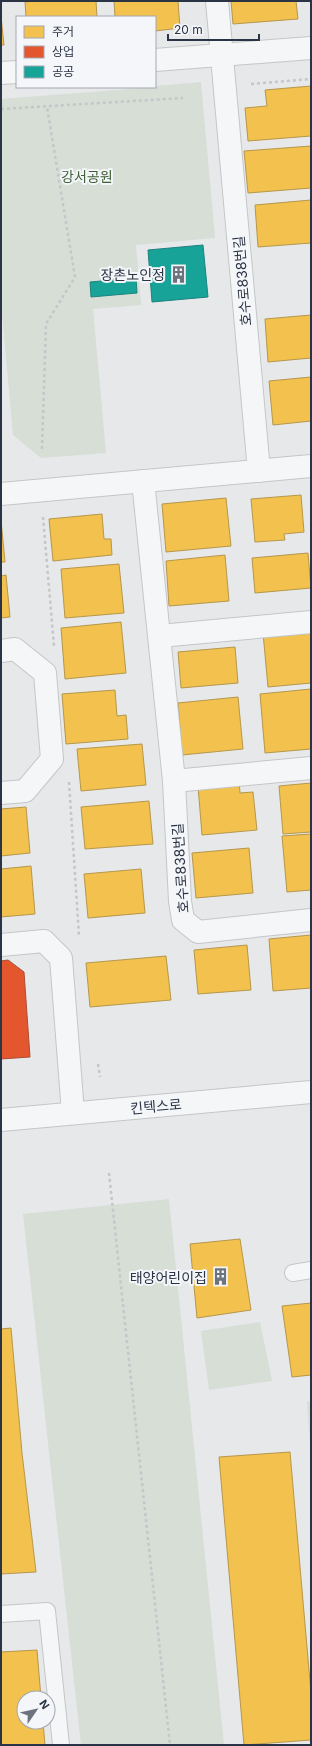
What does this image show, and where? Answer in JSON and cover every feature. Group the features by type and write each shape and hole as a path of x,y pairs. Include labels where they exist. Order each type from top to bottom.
{"street":[{"name":"호수로838번길","path":"216,1 259,471"},
{"path":"156,60 311,48"},
{"path":"1,73 16,72"},
{"path":"1,494 311,466"},
{"name":"호수로838번길","path":"143,481 174,781 180,901 183,920 198,932 311,920"},
{"path":"160,636 311,622"},
{"path":"1,650 15,649 45,673 52,759 25,791 1,794"},
{"path":"174,781 311,768"},
{"path":"1,945 44,941 60,958 73,1113"},
{"name":"킨텍스로","path":"1,1120 311,1092"}],"lane":[{"path":"293,1273 311,1270"},
{"path":"1,1614 47,1611 61,1745"}],"path":[{"path":"251,84 311,78"},
{"path":"1,110 183,98"},
{"path":"42,448 46,324 74,276 47,107"},
{"path":"43,515 55,653"},
{"path":"69,774 79,938"},
{"path":"98,1062 100,1077"},
{"path":"109,1173 170,1745"}],"green space":[{"name":"강서공원","path":"201,82 215,238 136,245 141,305 93,309 106,453 41,458 13,435 1,303 1,99 156,88 156,86"},
{"path":"169,1199 224,1745 81,1745 23,1214"},
{"path":"260,1322 272,1381 209,1390 201,1331"},
{"path":"311,1401 311,1458 307,1402"}],"building: 주거":[{"path":"96,1 97,16 26,16 25,2"},
{"path":"114,1 178,1 180,28 156,31 156,16 115,16"},
{"path":"231,1 296,1 298,19 233,24"},
{"path":"1,16 4,45 1,45"},
{"path":"311,86 311,136 248,141 245,108 267,106 265,90"},
{"path":"311,146 311,188 248,193 244,151"},
{"path":"311,200 311,243 258,247 255,205"},
{"path":"311,315 311,358 268,362 265,319"},
{"path":"311,377 311,421 273,425 269,381"},
{"path":"301,495 304,532 284,534 285,540 255,542 251,499"},
{"path":"226,498 231,546 166,552 162,504"},
{"path":"102,514 104,539 111,539 112,555 53,561 49,519"},
{"path":"1,520 5,562 1,562"},
{"path":"308,553 311,588 255,593 252,558"},
{"path":"225,555 229,601 169,606 166,561"},
{"path":"119,564 124,613 65,618 61,569"},
{"path":"6,575 10,617 1,618 1,576"},
{"path":"121,622 126,673 65,679 61,628"},
{"path":"311,629 311,683 268,687 263,633"},
{"path":"235,647 238,683 181,688 178,652"},
{"path":"311,689 311,749 265,753 260,694"},
{"path":"115,690 117,716 126,715 128,739 66,744 62,694"},
{"path":"238,697 243,749 182,755 178,703"},
{"path":"142,744 146,785 81,791 77,749"},
{"path":"239,779 240,793 253,792 257,830 202,835 198,786"},
{"path":"311,783 311,832 283,834 279,786"},
{"path":"149,801 153,844 85,849 81,807"},
{"path":"26,807 30,853 1,856 1,809"},
{"path":"311,834 311,890 287,892 282,836"},
{"path":"249,848 253,893 196,898 192,853"},
{"path":"31,866 35,914 1,917 1,869"},
{"path":"141,869 145,913 88,918 84,874"},
{"path":"311,935 311,988 273,991 269,939"},
{"path":"247,945 251,990 198,994 194,950"},
{"path":"166,956 171,1000 90,1007 86,963"},
{"name":"태양어린이집","path":"240,1239 251,1310 197,1318 190,1244"},
{"path":"311,1303 311,1375 292,1377 282,1306"},
{"path":"11,1328 22,1453 36,1572 1,1574 1,1329"},
{"path":"290,1452 311,1693 311,1740 244,1745 219,1457"},
{"path":"37,1650 40,1690 16,1690 16,1730 44,1730 45,1745 1,1745 1,1652"}],"building: 상업":[{"path":"8,960 24,972 30,1057 1,1059 1,961"}],"building: 공공":[{"name":"장촌노인정","path":"203,245 208,297 152,302 148,250"},
{"path":"136,278 137,293 91,297 90,282"}],"place":[{"name":"장촌노인정","path":"178,274"},
{"name":"태양어린이집","path":"220,1277"}]}
